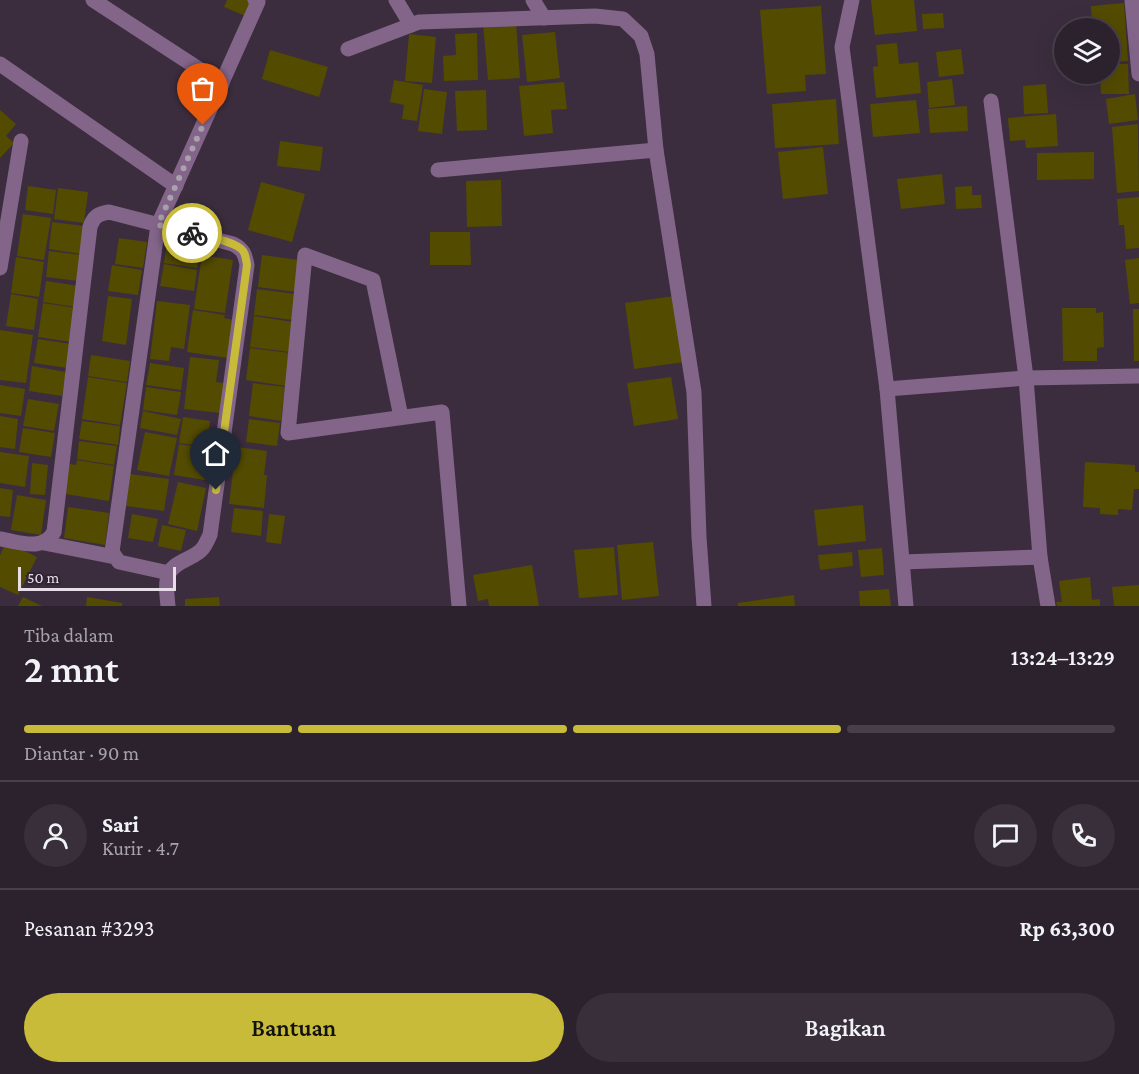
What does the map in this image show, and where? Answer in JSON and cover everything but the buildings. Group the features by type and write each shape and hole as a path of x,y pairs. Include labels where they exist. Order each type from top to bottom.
{"street":[{"path":"93,0 222,84"},
{"path":"169,573 119,562 112,552 158,225 258,2 255,0"},
{"path":"396,0 411,26"},
{"path":"533,0 544,18"},
{"path":"852,0 842,47 887,389 906,606"},
{"path":"1133,0 1139,74"},
{"path":"348,49 419,22 595,16 623,19 641,36 647,54 656,150 694,392 704,606"},
{"path":"0,64 176,186"},
{"path":"991,101 1026,378 1040,557 1048,606"},
{"path":"0,268 5,199 21,141"},
{"path":"438,170 656,150"},
{"path":"0,538 37,545 50,539 54,532 90,227 93,218 109,212 232,244 241,248 247,265 210,535 203,548 169,573 168,606"},
{"path":"400,417 373,280 305,255 288,433 442,412 459,606"},
{"path":"887,389 1026,378 1139,376"},
{"path":"44,543 115,557"},
{"path":"903,562 1040,557"}],"way so far":[{"path":"192,233 158,225 203,125"}],"route":[{"path":"192,233 241,248 247,265 216,490"}]}
